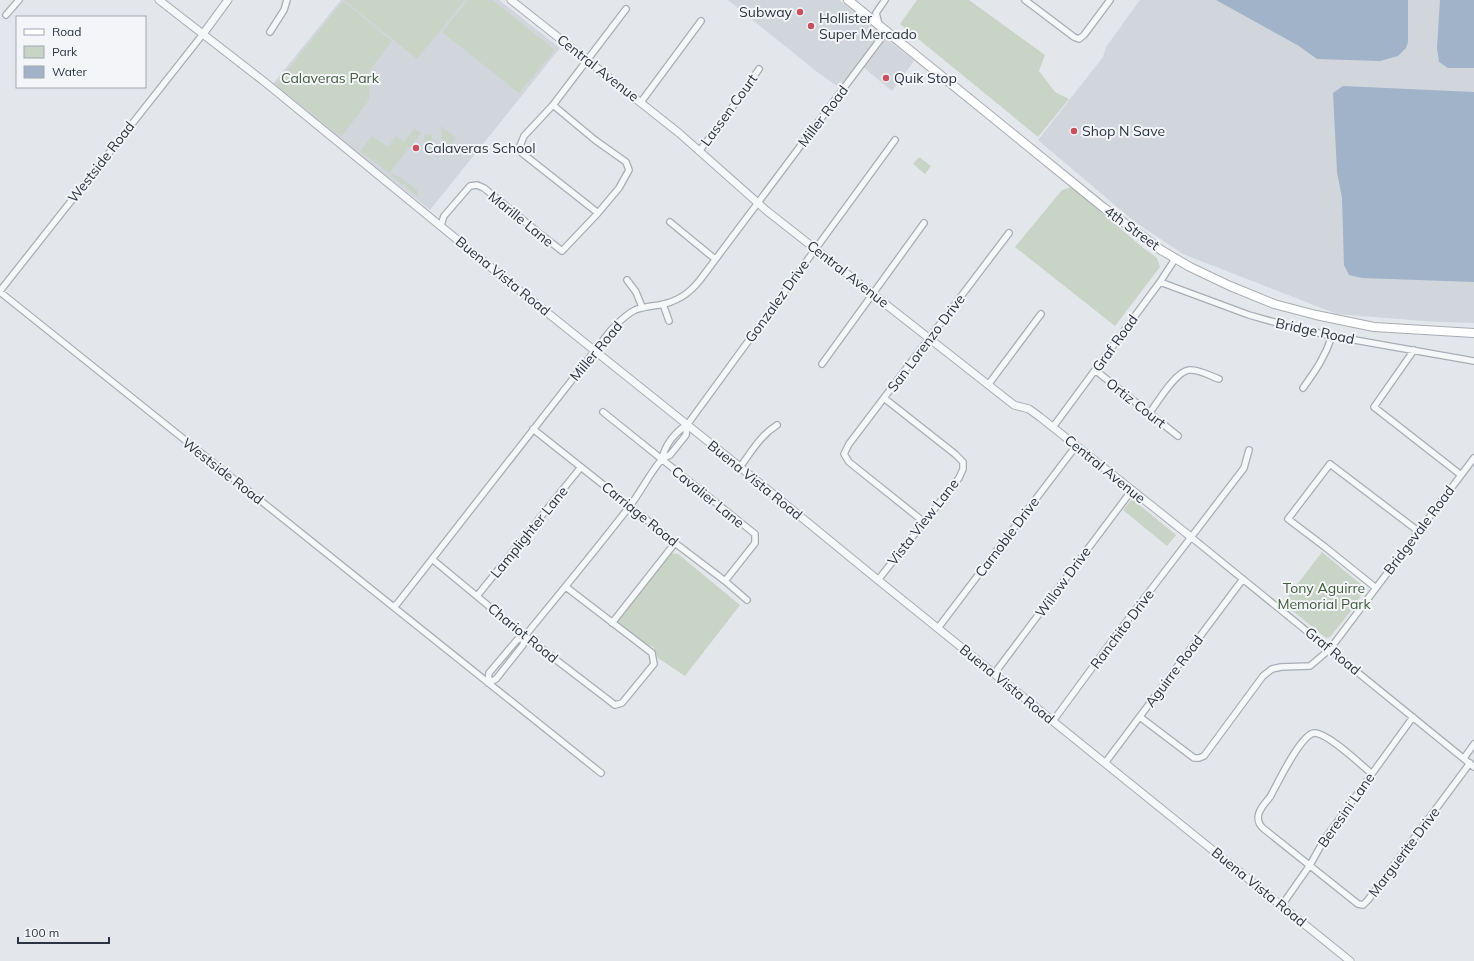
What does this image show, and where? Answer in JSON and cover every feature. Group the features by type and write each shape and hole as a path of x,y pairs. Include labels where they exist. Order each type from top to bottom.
{"main road":[{"name":"4th Street","path":"848,0 1091,197 1153,245 1175,259 1230,286 1274,304 1316,316 1374,326 1474,333"}],"street":[{"path":"6,15 19,0"},
{"name":"Buena Vista Road","path":"159,0 740,466 878,580 1350,961"},
{"path":"203,34 228,0"},
{"path":"270,32 284,10 287,0"},
{"name":"Central Avenue","path":"511,0 641,102 757,202 815,249 1014,405 1031,410 1191,537"},
{"name":"Miller Road","path":"393,606 397,604 595,350 620,321 635,310 642,307 664,304 678,299 688,293 700,280 882,37 876,13 885,0"},
{"path":"1025,0 1077,38 1082,38 1107,1"},
{"path":"598,213 522,153 520,146 524,136 553,105 626,9"},
{"path":"641,102 701,21"},
{"name":"Westside Road","path":"203,34 0,292 601,773"},
{"name":"Lassen Court","path":"699,151 720,125 758,69"},
{"name":"Marille Lane","path":"440,225 444,216 470,186 477,185 484,188 562,251 598,213 619,188 629,170 626,162 595,140 553,105"},
{"name":"Gonzalez Drive","path":"525,636 630,506 652,470 662,459 664,450 679,430 687,425 895,140"},
{"path":"670,222 715,259"},
{"path":"822,364 924,224"},
{"name":"San Lorenzo Drive","path":"924,522 849,462 844,454 849,444 1009,233"},
{"name":"Graf Road","path":"1053,427 1160,282 1175,259"},
{"path":"626,280 636,292 642,307"},
{"name":"Bridge Road","path":"1160,282 1249,315 1288,326 1332,336 1474,361"},
{"path":"664,304 669,321"},
{"path":"988,385 1040,314"},
{"path":"1303,388 1321,362 1332,336"},
{"path":"1414,350 1374,407 1460,475"},
{"name":"Ortiz Court","path":"1095,370 1178,436"},
{"path":"1149,414 1176,378 1184,371 1194,370 1219,379"},
{"name":"Vista View Lane","path":"878,580 959,478 963,469 963,462 884,398"},
{"name":"Cavalier Lane","path":"603,412 755,534 755,543 725,581"},
{"path":"740,466 762,437 777,425"},
{"name":"Carriage Road","path":"533,429 747,600"},
{"name":"Carnoble Drive","path":"938,628 1076,446"},
{"name":"Ranchito Drive","path":"1053,721 1112,640 1244,468 1249,450"},
{"name":"Bridgevale Road","path":"1140,717 1194,758 1204,756 1229,720 1263,676 1272,669 1281,667 1310,666 1330,649 1474,458"},
{"path":"1376,588 1288,519 1330,464 1418,531"},
{"name":"Lamplighter Lane","path":"477,596 581,467"},
{"name":"Willow Drive","path":"994,674 1132,490"},
{"name":"Graf Road","path":"1191,537 1472,765"},
{"path":"566,586 612,622 675,543"},
{"name":"Chariot Road","path":"432,559 525,636 615,705 622,703 654,664 652,653 612,622"},
{"name":"Aguirre Road","path":"1105,762 1243,579"},
{"path":"488,683 496,679 523,645 525,636"},
{"path":"488,683 489,673 517,640 525,636"},
{"name":"Beresini Lane","path":"1282,905 1310,865 1324,840 1413,717"},
{"path":"1310,865 1260,825 1258,818 1259,812 1269,798 1289,761 1308,736 1315,733 1320,734 1333,742 1371,773"},
{"path":"1464,758 1474,744"},
{"name":"Marguerite Drive","path":"1310,865 1358,904 1363,905 1472,765"}],"shaded area":[{"name":"Calaveras School","path":"341,0 499,0 560,48 430,210 272,85"},
{"path":"728,0 839,0 914,61 892,91 863,67 844,91 816,71"},
{"path":"1140,0 1474,0 1474,323 1437,322 1337,314 1183,254 1135,222 1038,140 1103,57 1106,47"}],"green space":[{"path":"344,0 465,0 417,59"},
{"path":"468,0 492,0 555,50 519,93 442,32"},
{"path":"917,0 969,0 1045,55 1039,71 1055,92 1069,99 1038,137 900,24"},
{"name":"Calaveras Park","path":"343,1 392,41 369,71 369,100 341,137 276,85"},
{"path":"441,126 456,138 447,151 443,146"},
{"path":"414,129 421,133 389,173 360,151 372,136 388,147 396,136 404,142"},
{"path":"431,133 434,147 430,150 425,146 424,135"},
{"path":"919,157 931,166 925,174 913,164"},
{"path":"390,174 394,175 406,182 403,185"},
{"path":"406,182 407,183 417,190 418,197 406,187"},
{"path":"1072,187 1157,258 1160,267 1115,326 1015,247 1062,190"},
{"path":"1132,499 1176,535 1167,546 1123,510"},
{"name":"Tony Aguirre Memorial Park","path":"1322,552 1364,587 1363,592 1350,612 1330,637 1326,638 1283,603"},
{"path":"670,553 678,554 740,605 685,676 658,658 653,647 639,641 615,623"}],"water":[{"path":"1216,0 1408,0 1408,42 1406,48 1398,56 1380,61 1317,59 1299,46"},
{"path":"1440,0 1474,0 1474,68 1448,68 1439,62 1437,48"},
{"path":"1343,86 1474,92 1474,282 1362,278 1349,275 1344,265 1342,198 1337,172 1333,93"}],"place":[{"name":"Subway","path":"800,12"},
{"name":"Hollister Super Mercado","path":"811,26"},
{"name":"Quik Stop","path":"886,78"},
{"name":"Shop N Save","path":"1074,131"},
{"name":"Calaveras School","path":"416,148"}]}
